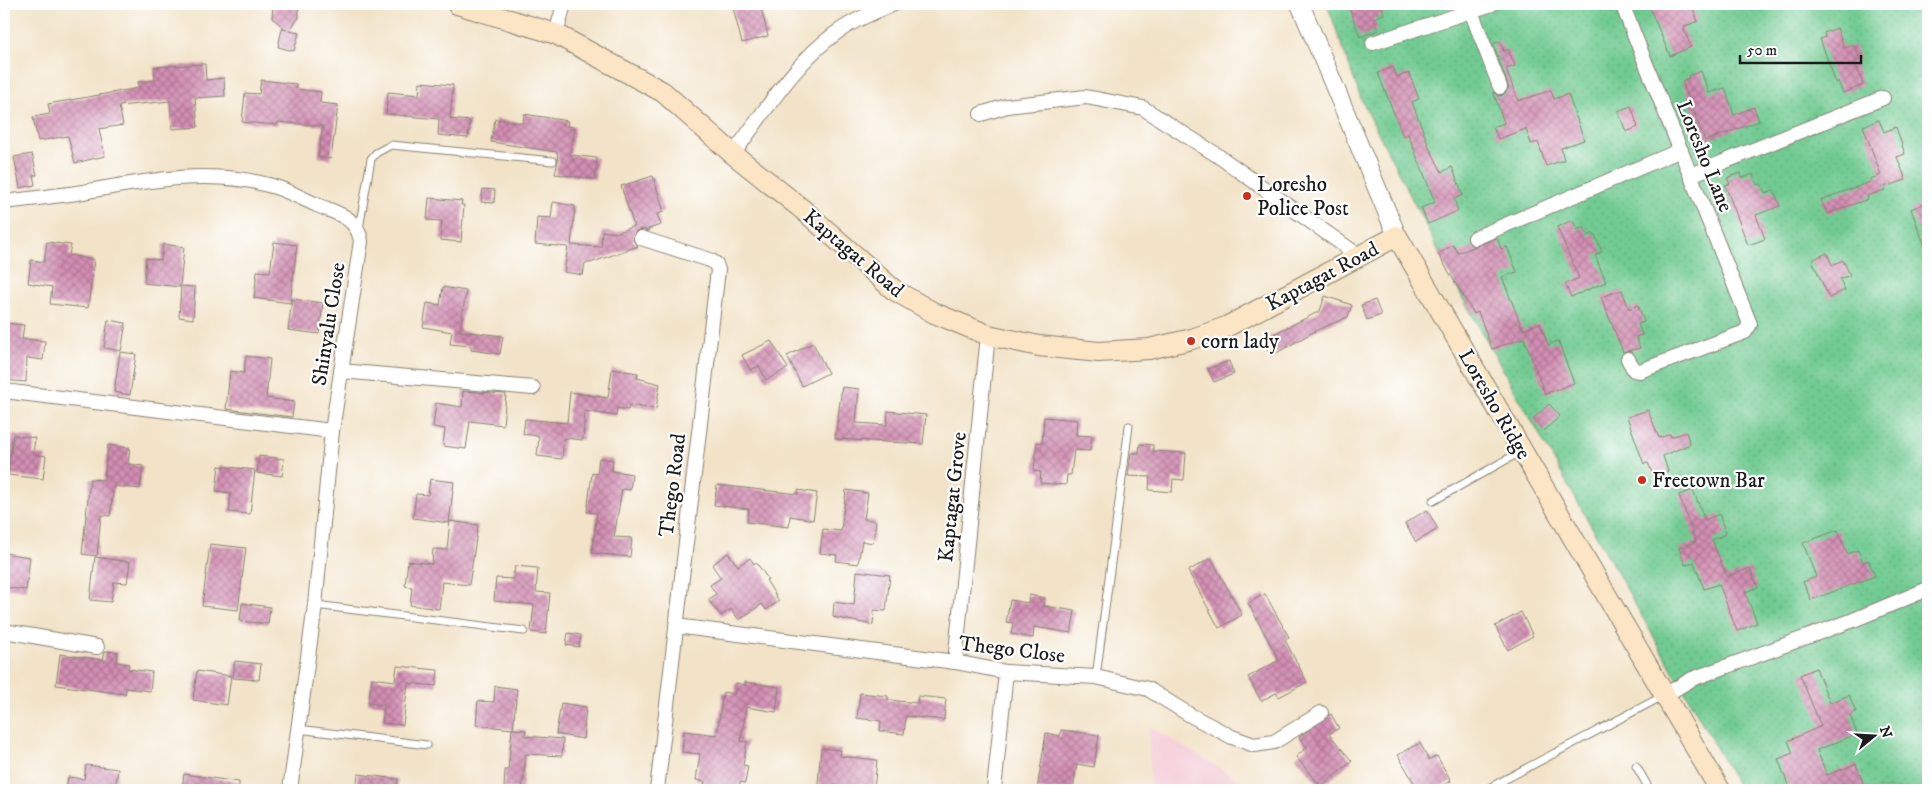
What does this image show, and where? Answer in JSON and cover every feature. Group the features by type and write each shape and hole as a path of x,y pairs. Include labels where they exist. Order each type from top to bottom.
{"main road":[{"name":"Kaptagat Road","path":"457,4 556,34 663,92 733,154 802,209 894,290 934,313 988,335 1039,346 1100,352 1149,349 1192,339 1226,327 1397,236"},
{"name":"Loresho Ridge","path":"1397,236 1720,790"}],"street":[{"path":"556,34 564,4"},
{"path":"733,154 783,88 815,51 835,34 858,19 894,4"},
{"name":"Loresho Ridge","path":"1300,4 1397,236"},
{"path":"1373,43 1492,4"},
{"name":"Loresho Lane","path":"1622,4 1750,324 1746,332 1640,371 1634,370 1628,359"},
{"path":"1471,11 1500,87"},
{"path":"981,114 1007,106 1086,97 1142,108 1217,155 1359,256"},
{"path":"1691,175 1882,98"},
{"path":"1475,238 1681,150"},
{"path":"4,202 153,179 208,177 241,180 272,186 342,216 354,222 359,229"},
{"name":"Shinyalu Close","path":"290,790 314,605 332,431 361,241 359,229"},
{"name":"Thego Road","path":"641,238 710,260 716,264 718,270 657,790"},
{"name":"Kaptagat Grove","path":"955,662 988,335"},
{"path":"342,371 534,388"},
{"path":"4,391 332,431"},
{"path":"1665,695 1692,679 1851,621 1928,589"},
{"name":"Thego Close","path":"676,626 955,662 1006,672 1096,677 1148,688 1206,724 1254,745 1274,742 1321,714"},
{"path":"4,631 97,647"},
{"path":"994,790 1006,672"}],"lane":[{"path":"359,229 371,159 376,153 391,145 553,161"},
{"path":"1096,677 1129,426"},
{"path":"1432,501 1522,450"},
{"path":"314,605 524,632"},
{"path":"1485,790 1665,695"},
{"path":"297,729 427,745"},
{"path":"1636,766 1650,790"}],"shaded area":[{"path":"1149,726 1256,790 1150,790"}],"green space":[{"path":"1327,4 1928,4 1928,790 1740,790 1463,299 1361,99"}],"building":[{"path":"273,4 298,4 299,17 289,31 299,33 294,51 278,47 282,29 287,30 272,18"},
{"path":"732,4 760,4 768,36 742,43"},
{"path":"1348,4 1381,4 1384,14 1374,18 1378,30 1360,37"},
{"path":"1648,4 1691,4 1698,21 1683,27 1691,47 1670,56"},
{"path":"1837,28 1844,48 1854,45 1860,60 1855,62 1863,85 1843,93 1838,81 1836,83 1820,39 1825,37 1824,33"},
{"path":"1500,41 1504,51 1508,49 1515,66 1506,69 1518,101 1551,90 1554,99 1568,94 1584,140 1561,148 1564,160 1546,166 1538,142 1531,144 1526,129 1498,139 1493,127 1504,123 1493,91 1498,96 1503,95 1509,88 1493,44"},
{"path":"205,64 206,80 224,78 225,96 195,98 198,127 172,129 170,101 119,106 123,125 99,129 105,156 75,163 68,136 38,141 33,117 50,114 48,104 139,88 138,82 155,80 154,67"},
{"path":"1393,67 1397,77 1409,73 1419,99 1412,102 1430,149 1442,172 1452,167 1463,195 1454,199 1458,211 1428,224 1421,208 1435,202 1408,134 1403,136 1378,73"},
{"path":"1701,71 1709,93 1725,88 1734,115 1754,107 1759,121 1705,141 1682,81 1689,78 1688,76"},
{"path":"261,80 296,84 296,89 321,92 320,103 338,105 331,159 318,157 323,126 278,122 277,125 242,122 245,93 259,94"},
{"path":"420,82 453,85 450,119 470,121 468,138 438,135 439,119 386,114 388,92 419,95"},
{"path":"1631,106 1638,127 1626,132 1618,111"},
{"path":"524,114 568,121 567,126 575,127 570,155 597,158 595,179 555,174 558,161 557,152 491,142 495,119 523,123"},
{"path":"1879,120 1884,132 1896,127 1905,154 1897,157 1906,180 1884,187 1885,190 1867,196 1868,199 1827,214 1821,200 1870,182 1870,179 1881,175 1863,126"},
{"path":"32,154 37,175 33,175 35,185 20,188 14,157"},
{"path":"1740,173 1742,178 1753,174 1757,185 1761,184 1765,193 1774,190 1780,206 1756,215 1765,239 1748,245 1725,185 1730,184 1727,178"},
{"path":"653,176 664,212 657,214 661,225 648,229 649,231 640,229 635,232 633,240 638,246 590,263 585,263 583,275 564,272 568,247 535,244 537,217 551,218 553,202 575,206 571,245 601,247 602,231 616,233 634,226 621,186"},
{"path":"483,189 495,190 494,203 481,202"},
{"path":"429,198 462,201 461,205 464,205 461,242 440,240 442,221 427,220"},
{"path":"1928,202 1928,252 1927,252 1911,209"},
{"path":"1573,220 1577,230 1584,227 1588,236 1594,233 1602,252 1595,255 1606,282 1571,297 1565,284 1579,278 1557,227"},
{"path":"1497,238 1501,249 1507,247 1517,272 1502,277 1523,330 1540,323 1548,345 1558,341 1574,383 1545,394 1524,338 1492,349 1478,312 1474,314 1438,254 1453,245 1458,253"},
{"path":"47,242 71,245 69,255 94,260 88,308 50,304 52,287 28,283 31,260 44,262"},
{"path":"274,242 297,245 290,303 254,298 257,271 270,272"},
{"path":"163,244 184,247 180,287 144,283 146,258 161,260"},
{"path":"1827,253 1832,265 1843,260 1850,275 1840,279 1845,290 1829,298 1812,260"},
{"path":"181,286 195,287 193,319 179,317"},
{"path":"443,287 466,291 460,331 503,336 500,354 471,350 471,346 450,344 452,332 423,327 427,303 440,305"},
{"path":"1622,290 1629,309 1638,305 1644,322 1638,324 1642,335 1636,337 1640,348 1623,352 1601,297"},
{"path":"1325,296 1352,305 1348,317 1317,330 1271,356 1262,340 1320,311"},
{"path":"292,299 323,303 319,334 288,330"},
{"path":"1375,300 1381,315 1367,320 1361,305"},
{"path":"108,320 126,323 121,351 104,348"},
{"path":"4,323 24,325 22,339 45,341 43,360 27,358 26,382 4,380 6,357 4,357"},
{"path":"771,341 788,368 766,380 759,366 750,370 742,355"},
{"path":"813,343 828,373 802,386 787,356"},
{"path":"120,352 136,354 130,395 114,392"},
{"path":"246,356 270,359 266,398 294,402 292,417 226,409 230,371 244,373"},
{"path":"1229,361 1234,374 1214,382 1208,369"},
{"path":"612,369 638,373 637,378 660,384 656,409 629,405 628,410 617,408 616,416 585,411 583,440 564,438 562,459 537,456 539,436 523,434 525,419 567,423 570,392 608,398"},
{"path":"842,387 859,389 856,423 887,425 888,411 926,415 923,444 835,439"},
{"path":"463,391 506,394 503,425 470,421 466,449 443,446 445,429 433,427 436,403 462,407"},
{"path":"1549,404 1560,416 1544,431 1533,419"},
{"path":"1648,410 1659,438 1670,434 1671,437 1686,432 1690,444 1663,456 1668,471 1654,477 1648,463 1644,464 1627,417"},
{"path":"1044,417 1077,420 1076,435 1092,436 1090,451 1074,450 1071,475 1067,475 1066,485 1040,483 1041,472 1034,471 1037,442 1042,443"},
{"path":"13,435 35,438 33,454 46,456 43,479 8,475"},
{"path":"1140,444 1153,445 1153,451 1186,453 1184,480 1173,479 1172,492 1149,490 1150,477 1128,476 1131,453 1139,453"},
{"path":"108,445 130,448 128,464 143,466 140,489 114,486 110,516 101,515 97,556 82,554 90,479 104,480"},
{"path":"259,456 284,459 282,476 257,473"},
{"path":"599,458 613,460 612,471 632,474 630,490 622,489 614,537 632,538 630,557 592,553 597,513 587,512 592,473 597,474"},
{"path":"219,466 255,470 250,514 229,512 231,493 216,491"},
{"path":"430,479 454,482 449,523 413,518 416,494 428,495"},
{"path":"717,485 798,494 798,490 817,493 813,520 790,516 789,527 747,522 749,509 714,505"},
{"path":"846,490 868,493 864,519 876,521 873,543 862,541 858,564 836,561 837,555 820,553 823,529 841,531"},
{"path":"1693,490 1705,520 1719,514 1726,534 1712,540 1727,577 1750,568 1758,587 1745,592 1757,623 1737,631 1719,584 1704,589 1694,562 1685,565 1679,548 1696,542 1679,495"},
{"path":"1427,510 1438,529 1416,542 1405,523"},
{"path":"450,521 478,525 469,585 442,582 439,609 410,605 412,587 405,586 408,561 432,564 433,549 447,550"},
{"path":"1838,530 1847,554 1858,550 1863,562 1868,560 1875,576 1811,600 1803,582 1816,577 1803,543"},
{"path":"210,544 246,548 238,610 202,606"},
{"path":"4,553 30,557 26,590 4,587"},
{"path":"728,553 738,566 750,558 754,564 756,562 768,579 766,580 779,601 766,610 762,604 739,620 731,609 721,616 708,600 716,594 710,585 721,578 712,565"},
{"path":"95,557 130,562 127,583 114,582 111,602 90,600"},
{"path":"1211,558 1242,615 1219,628 1188,571"},
{"path":"515,566 538,568 536,592 550,593 546,634 531,632 534,605 494,601 496,578 513,579"},
{"path":"857,571 890,575 886,611 874,610 873,625 833,617 834,602 854,605"},
{"path":"1265,594 1289,637 1285,640 1307,682 1279,697 1276,693 1261,701 1248,677 1279,660 1248,603"},
{"path":"1029,595 1045,598 1044,606 1075,611 1071,633 1034,627 1033,638 1011,634 1013,623 1006,622 1010,600 1028,603"},
{"path":"242,603 270,607 268,624 240,621"},
{"path":"1521,612 1533,636 1508,650 1495,626"},
{"path":"568,633 581,635 579,647 566,645"},
{"path":"105,651 118,652 117,662 129,664 128,669 152,672 150,691 126,688 125,694 56,685 60,654 103,660"},
{"path":"235,661 261,664 259,680 233,678"},
{"path":"397,666 438,670 436,686 408,683 403,725 382,723 384,705 368,703 372,678 395,681"},
{"path":"1816,668 1830,703 1849,695 1856,712 1850,715 1857,734 1817,750 1827,775 1856,764 1866,790 1790,790 1778,759 1793,753 1788,741 1821,726 1800,675"},
{"path":"197,671 231,676 227,705 193,700"},
{"path":"745,682 779,687 776,712 746,707 741,741 747,742 743,765 748,766 745,783 740,782 738,790 703,790 705,782 696,780 700,754 682,752 684,731 717,735 723,692 735,694 736,683 745,685"},
{"path":"495,686 517,689 513,729 476,725 478,701 494,702"},
{"path":"860,693 888,696 888,700 917,703 918,696 946,699 944,720 906,716 904,734 880,731 881,721 857,718"},
{"path":"561,703 586,707 583,739 556,734"},
{"path":"1331,714 1339,728 1329,734 1352,761 1321,787 1296,757 1307,747 1299,737"},
{"path":"512,729 526,730 525,736 563,739 562,756 526,754 522,790 504,788 505,770 508,770"},
{"path":"1061,730 1099,735 1094,767 1077,764 1073,790 1037,790 1046,733 1060,736"},
{"path":"1420,743 1429,760 1437,756 1451,781 1434,790 1418,790 1398,755"},
{"path":"821,748 841,750 840,756 877,760 874,790 845,790 845,787 818,784"},
{"path":"86,765 118,769 115,790 66,790 68,777 84,779"},
{"path":"184,774 239,782 239,790 182,790"},
{"path":"358,774 398,779 397,790 356,790"}],"place":[{"name":"Loresho Police Post","path":"1247,196"},
{"name":"corn lady","path":"1191,341"},
{"name":"Freetown Bar","path":"1642,480"}]}
